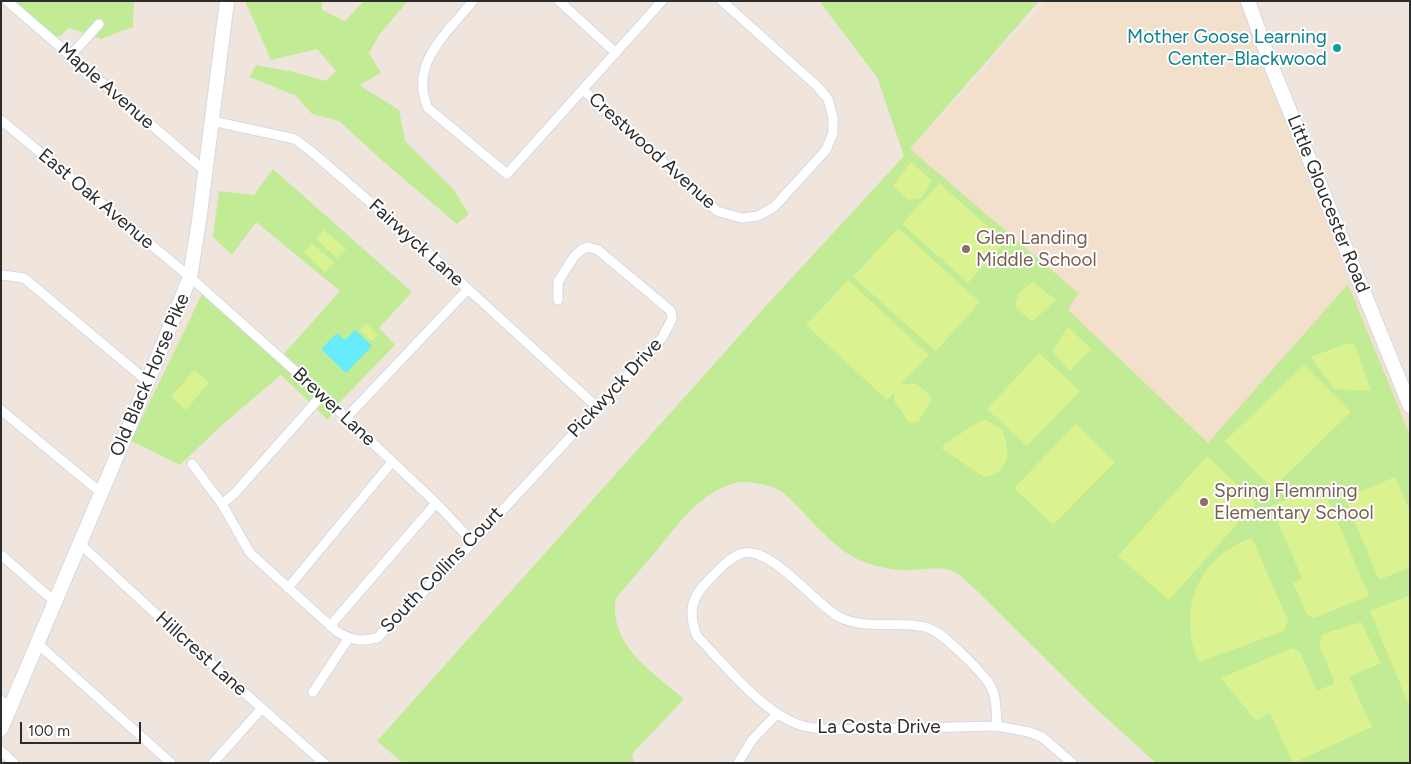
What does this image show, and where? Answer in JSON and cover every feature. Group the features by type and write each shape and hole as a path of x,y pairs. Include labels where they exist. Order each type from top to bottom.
{"street":[{"name":"Maple Avenue","path":"7,1 205,171"},
{"name":"Old Black Horse Pike","path":"1,729 6,704 37,643 190,277 227,1"},
{"path":"474,1 436,46 424,65 423,97 428,108 507,174 662,1"},
{"path":"559,1 616,53"},
{"name":"Crestwood Avenue","path":"583,90 717,210 741,218 758,216 774,207 826,150 832,133 832,117 828,99 817,86 722,1"},
{"name":"Little Gloucester Road","path":"1248,1 1271,65 1410,406"},
{"path":"71,55 99,24"},
{"name":"East Oak Avenue","path":"1,120 190,277"},
{"name":"Fairwyck Lane","path":"212,121 295,139 468,289 597,407"},
{"name":"Pickwyck Drive","path":"551,457 662,338 672,319 672,311 598,250 588,247 581,250 573,258 558,282 558,300"},
{"path":"2,275 24,278 147,381"},
{"name":"Brewer Lane","path":"190,277 322,395 436,502 473,542"},
{"path":"346,418 468,289"},
{"path":"222,504 235,493 322,395"},
{"path":"1,410 100,492"},
{"name":"South Collins Court","path":"348,639 366,641 377,638 473,542 551,457"},
{"path":"288,588 392,462"},
{"path":"192,464 222,504 250,553 330,626 348,639 313,692"},
{"path":"330,626 436,502"},
{"name":"Hillcrest Lane","path":"79,543 324,763"},
{"name":"La Costa Drive","path":"997,726 996,700 990,685 961,653 936,632 920,626 864,624 852,622 838,616 782,570 762,556 752,552 741,554 716,573 698,591 692,608 693,626 697,636 747,688 777,714 802,726 827,730 997,726 1029,732 1042,737 1072,763"},
{"path":"1,555 54,601"},
{"path":"37,643 171,763"},
{"path":"213,763 262,708"},
{"path":"738,763 752,740 777,714"},
{"path":"1,751 14,763"}],"shaded area":[{"path":"1047,1 1248,1 1410,406 1410,763 766,306"}],"green space":[{"path":"15,1 134,1 133,27 101,39 69,28 57,38"},
{"path":"245,1 322,1 322,10 345,21 364,1 408,1 379,35 369,53 381,73 359,85 399,110 405,141 453,189 469,214 457,224 339,121 312,114 296,96 250,77 256,65 294,72 326,81 336,71 317,49 271,60"},
{"path":"819,1 1039,1 910,149 1078,293 1068,310 1208,443 1348,284 1410,436 1410,763 1156,763 1092,705 958,574 940,568 891,569 876,566 855,558 826,536 782,492 769,486 746,482 734,483 719,489 690,511 616,598 615,615 619,630 626,643 647,668 684,699 632,754 634,763 403,763 377,741 766,306 904,156 877,77"},
{"path":"911,162 931,180 921,198 908,200 893,186"},
{"path":"273,169 412,292 379,328 395,345 340,402 328,420 281,375 223,424 180,465 131,441 202,294 281,357 340,291 256,222 232,255 213,237 219,191 254,195"},
{"path":"939,183 1005,242 968,283 902,224"},
{"path":"898,228 980,302 936,351 853,277"},
{"path":"324,230 346,249 337,258 316,239"},
{"path":"312,243 334,263 325,272 304,253"},
{"path":"848,280 929,355 901,384 916,384 929,394 931,401 918,422 909,422 895,403 894,393 887,400 806,325"},
{"path":"1033,282 1056,300 1032,322 1015,307 1019,292"},
{"path":"366,323 378,335 372,341 360,330"},
{"path":"1068,327 1091,349 1070,371 1052,351"},
{"path":"1348,343 1355,345 1371,391 1334,389 1311,357"},
{"path":"1039,353 1080,391 1027,446 987,409"},
{"path":"1304,365 1351,412 1272,489 1225,441"},
{"path":"194,370 209,382 186,410 171,397"},
{"path":"984,419 1002,429 1007,452 1004,466 1000,471 984,477 942,449 944,444"},
{"path":"1076,424 1115,462 1053,525 1014,488"},
{"path":"1207,456 1256,503 1169,600 1118,556"},
{"path":"1395,477 1410,512 1410,567 1379,580 1345,498"},
{"path":"1322,485 1369,596 1314,618 1307,614 1293,583 1302,578 1271,506"},
{"path":"1252,538 1288,621 1284,631 1199,662 1192,643 1190,624 1191,605 1197,588 1205,572 1218,558 1233,546"},
{"path":"1410,595 1410,708 1370,611"},
{"path":"1361,622 1381,663 1349,677 1372,727 1293,763 1270,713 1256,721 1221,678 1292,648 1300,652 1317,691 1335,683 1319,644 1323,634"}],"water":[{"path":"355,330 372,346 346,373 321,349 337,333 345,340"}],"place":[{"name":"Mother Goose Learning Center-Blackwood","path":"1337,48"},
{"name":"Glen Landing Middle School","path":"966,249"},
{"name":"Spring Flemming Elementary School","path":"1204,502"}]}
